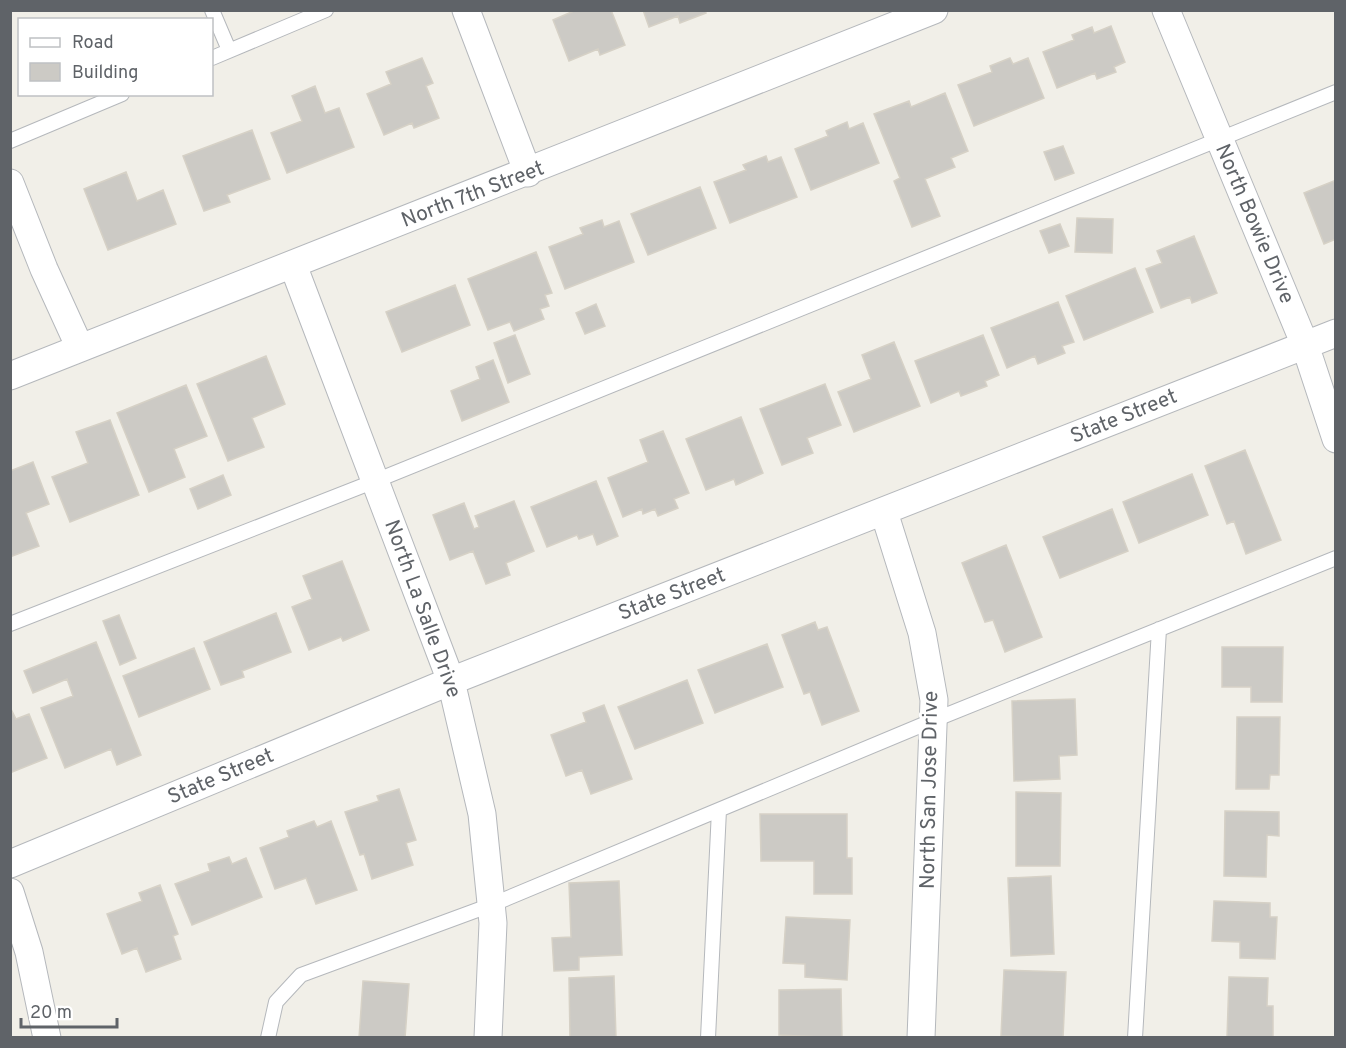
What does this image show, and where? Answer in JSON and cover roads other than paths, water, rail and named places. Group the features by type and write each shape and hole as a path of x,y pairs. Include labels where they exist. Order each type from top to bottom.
{"street":[{"path":"466,10 528,173"},
{"name":"North 7th Street","path":"10,376 528,173 934,10"},
{"name":"North Bowie Drive","path":"1166,10 1305,345 1335,439"},
{"path":"10,183 44,269 80,348"},
{"name":"North La Salle Drive","path":"293,265 451,681 482,814 493,923 488,1038"},
{"name":"State Street","path":"10,864 451,681 1335,333"},
{"name":"North San Jose Drive","path":"884,512 922,633 934,700 929,893 921,1038"},
{"path":"10,892 30,952 47,1038"}],"lane":[{"path":"212,10 230,50"},
{"path":"213,58 326,10"},
{"path":"10,624 375,480 1335,92"},
{"path":"10,141 117,96"},
{"path":"268,1038 276,1002 301,975 491,905 933,720 1335,558"},
{"path":"1135,1038 1159,629"},
{"path":"708,1038 719,810"}]}
